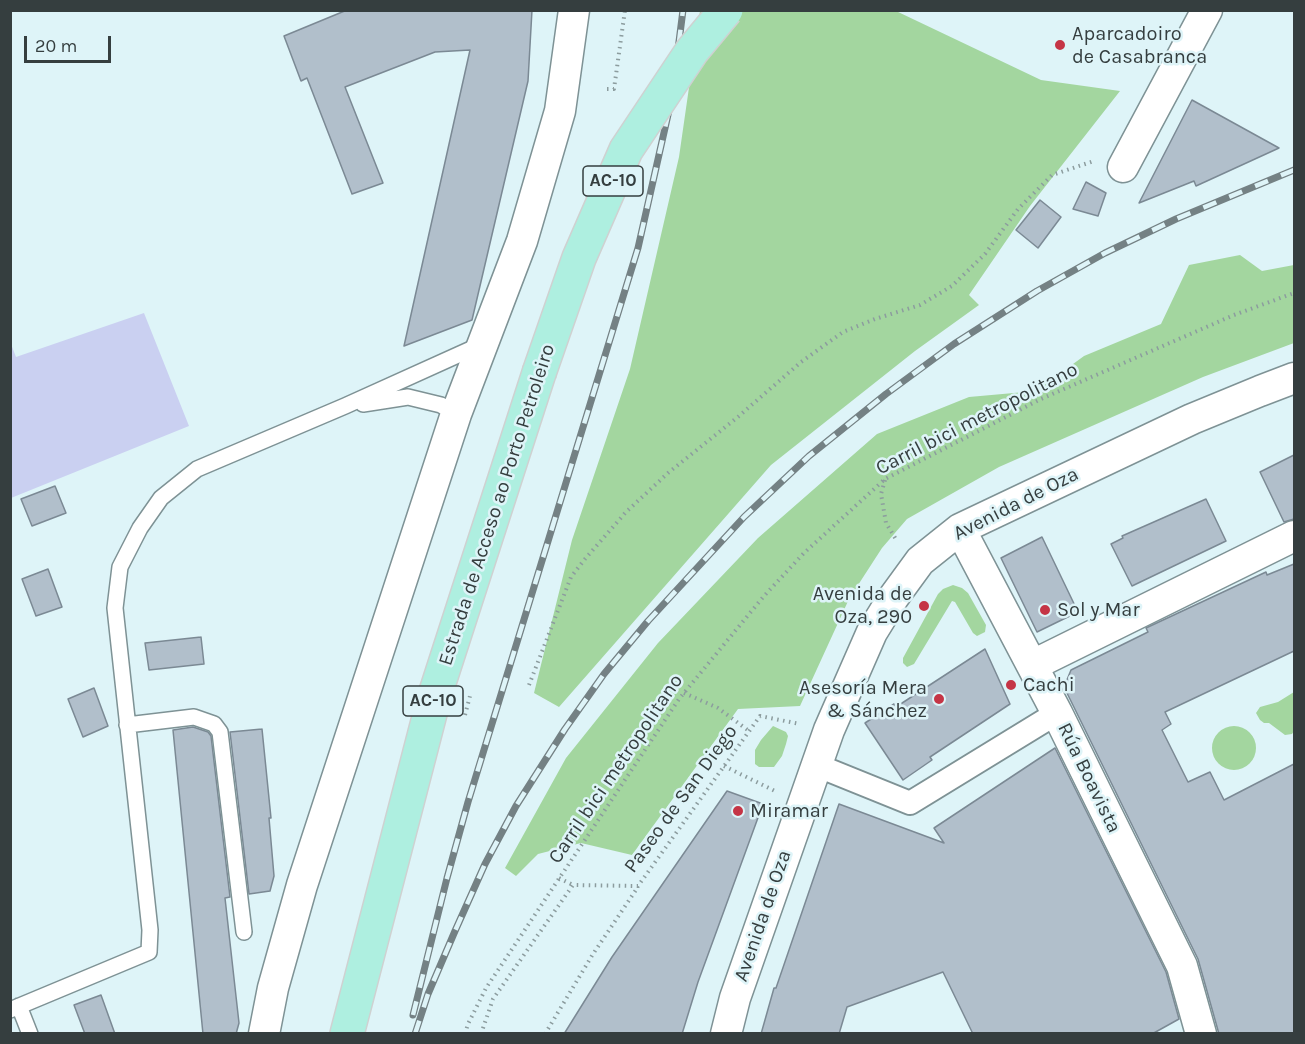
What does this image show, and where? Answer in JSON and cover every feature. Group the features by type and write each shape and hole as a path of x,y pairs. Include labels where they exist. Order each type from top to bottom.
{"main road":[{"name":"Estrada de Acceso ao Porto Petroleiro","path":"347,1034 434,698 539,373 579,258 626,150 692,51 726,10"}],"street":[{"path":"264,1034 273,988 302,885 456,414 522,241 560,111 574,10"},
{"path":"1124,167 1207,10"},
{"name":"Avenida de Oza","path":"726,1034 735,998 816,765 872,632 920,561 960,529 1192,419 1294,378"},
{"name":"Rúa Boavista","path":"960,529 1033,665 1182,966 1201,1034"},
{"path":"1033,665 1294,536"},
{"path":"816,765 910,803 1057,713"}],"lane":[{"path":"30,1034 15,1008 149,952 150,930 116,608 120,567 140,528 161,498 197,469 483,344"},
{"path":"345,406 408,397 441,405 456,414"},
{"path":"127,726 194,717 214,724 220,732 244,932"}],"path":[{"path":"607,89 614,88 625,10"},
{"path":"529,685 571,577 626,512 668,473 801,362 843,332 920,304 952,286 985,254 1018,209 1052,175 1095,160 1124,167"},
{"name":"Carril bici metropolitano","path":"465,1034 486,988 684,693 764,596 804,553 885,479 1041,399 1234,315 1294,293"},
{"path":"885,479 881,494 886,523 897,541"},
{"path":"684,693 718,708 749,731"},
{"name":"Paseo de San Diego","path":"573,885 638,886 760,716 800,725"},
{"path":"723,766 777,792"},
{"path":"481,1034 493,999 573,885 560,878"},
{"path":"545,1034 593,954 638,886"}],"green space":[{"path":"700,11 896,11 1041,80 1120,91 1030,206 969,295 979,305 915,351 771,465 559,707 534,693 572,540 630,369 679,157"},
{"path":"1240,255 1262,271 1294,265 1294,343 1203,377 999,467 907,519 882,548 849,599 800,706 738,709 632,855 581,843 538,854 516,876 505,868 566,758 658,643 758,538 877,434 969,397 1036,391 1084,356 1161,324 1189,265"},
{"path":"953,585 968,593 986,625 985,632 977,636 973,633 955,602 952,601 914,664 907,667 903,663 903,658 938,594"},
{"path":"1294,692 1294,731 1292,734 1285,735 1269,723 1260,720 1256,713 1260,707 1278,702"},
{"path":"773,726 786,732 788,736 782,756 774,767 759,767 755,764 755,750"},
{"path":"1234,726 1249,733 1256,748 1249,763 1234,770 1219,763 1212,748 1219,733"}],"water":[{"path":"144,313 189,426 11,498 11,344 16,357"}],"building":[{"path":"347,10 532,10 528,81 472,320 404,346 470,50 435,52 345,87 383,183 352,194 307,78 301,81 284,36"},
{"path":"1192,100 1279,148 1196,186 1194,181 1139,203"},
{"path":"1086,182 1106,193 1098,216 1073,209"},
{"path":"1040,200 1061,217 1038,248 1016,230"},
{"path":"1294,455 1294,519 1284,522 1260,472"},
{"path":"55,486 66,513 32,526 21,499"},
{"path":"1206,499 1226,541 1132,586 1111,544 1123,538 1122,536"},
{"path":"1042,537 1078,612 1037,632 1001,558"},
{"path":"1294,564 1294,651 1165,712 1171,724 1162,730 1188,782 1210,772 1224,800 1294,764 1294,1034 1219,1034 1198,959 1064,687 1071,670 1148,632 1146,628 1266,572 1267,575"},
{"path":"48,569 62,607 36,616 22,579"},
{"path":"201,637 204,664 149,670 145,643"},
{"path":"985,649 1010,704 930,757 932,760 903,780 865,723 894,704 896,707"},
{"path":"94,688 108,726 83,737 68,699"},
{"path":"193,727 208,732 211,736 230,897 225,898 239,1023 236,1034 203,1034 173,730"},
{"path":"262,729 274,876 270,891 249,894 230,732"},
{"path":"1055,748 1166,972 1179,1019 1152,1034 973,1034 943,972 847,1007 839,1034 761,1034 774,988 776,988 839,804 944,843 934,828"},
{"path":"727,791 763,804 698,982 682,1034 564,1034 612,957"},
{"path":"101,995 115,1034 85,1034 74,1005"}],"railway":[{"path":"413,1015 468,802 638,248 672,97 683,10"},
{"path":"415,1034 428,994 455,931 485,864 516,806 565,729 604,674 648,621 744,517 809,456 886,394 954,344 1037,291 1105,253 1176,219 1294,170"}],"place":[{"name":"Aparcadoiro de Casabranca","path":"1060,45"},
{"name":"Avenida de Oza, 290","path":"924,606"},
{"name":"Sol y Mar","path":"1045,610"},
{"name":"Cachi","path":"1011,685"},
{"name":"Asesoría Mera & Sánchez","path":"939,699"},
{"name":"Miramar","path":"738,811"}]}
